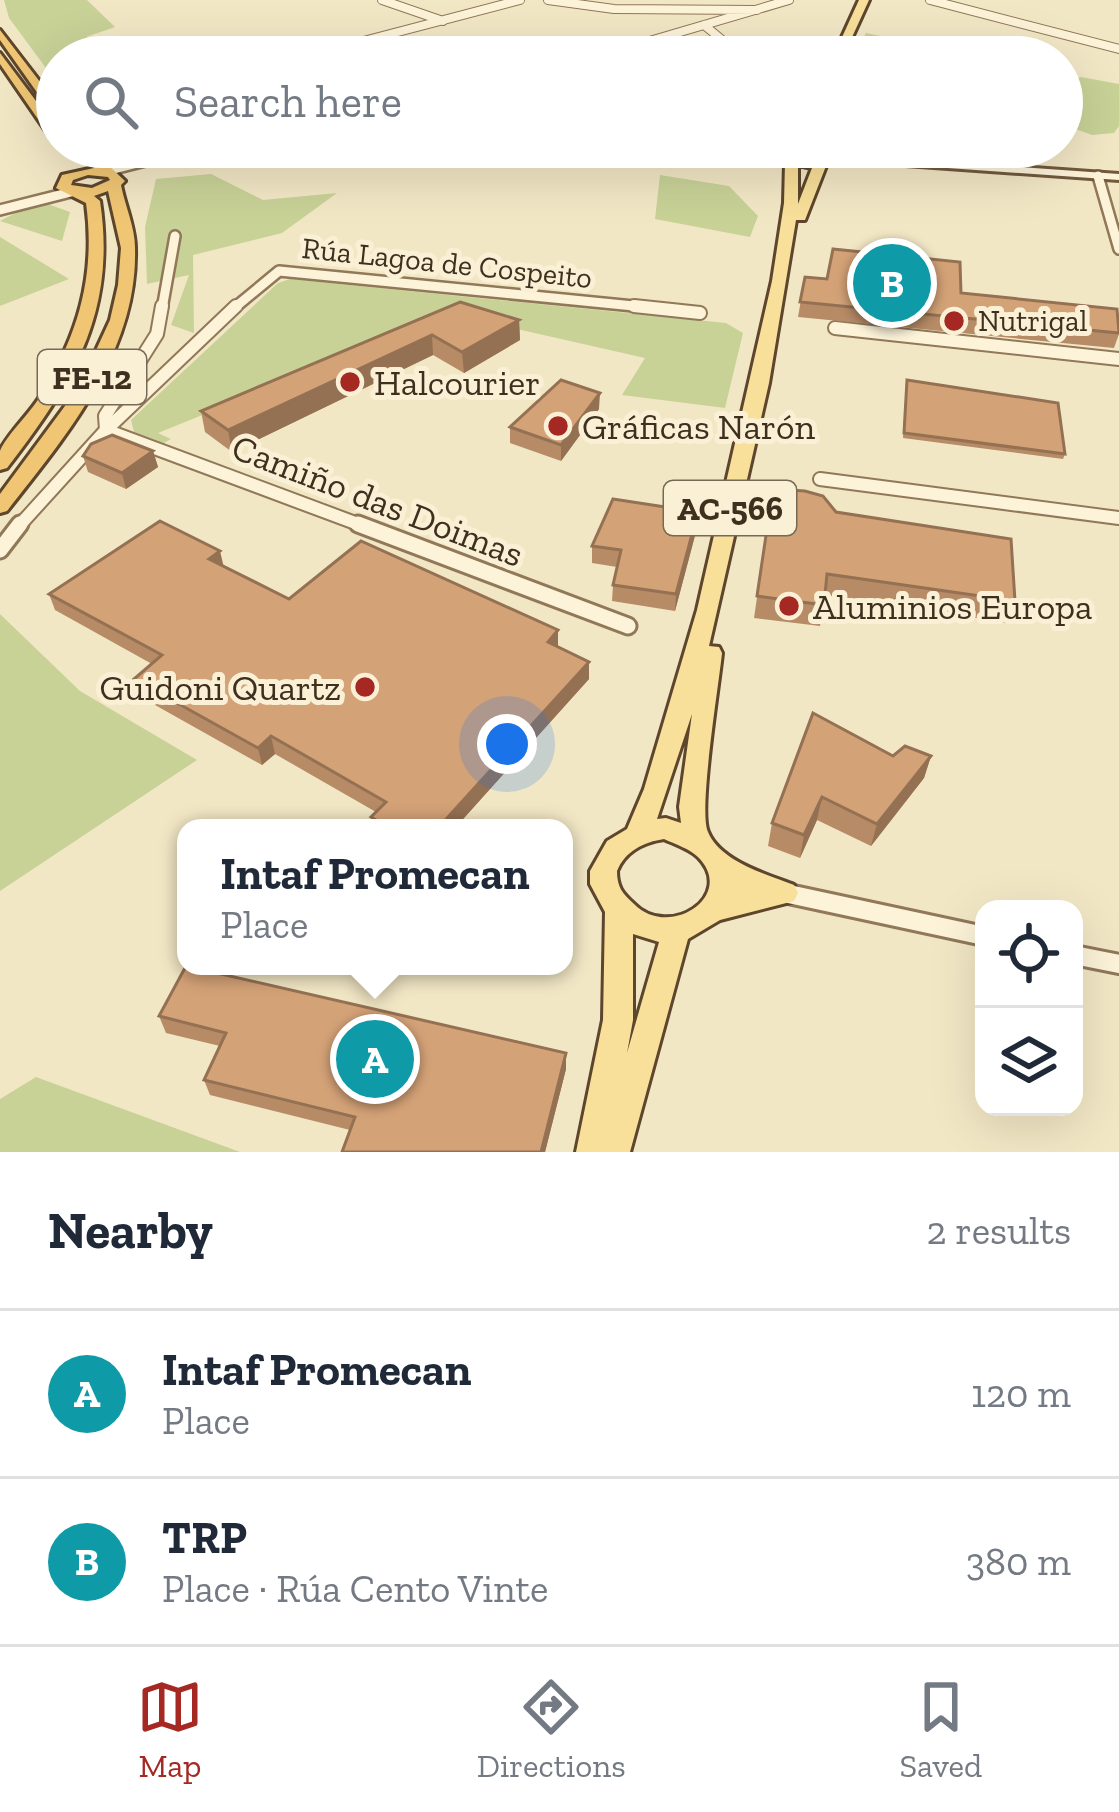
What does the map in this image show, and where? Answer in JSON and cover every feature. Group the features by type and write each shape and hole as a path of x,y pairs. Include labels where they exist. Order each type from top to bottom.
{"highway":[{"path":"0,33 36,83"},
{"path":"0,56 36,108"},
{"path":"73,168 71,186 111,176"},
{"path":"103,168 111,176"},
{"name":"FE-12","path":"0,507 81,398 112,332 128,260 125,218 111,176"},
{"name":"FE-12","path":"0,464 56,386 96,292 100,227 93,201 71,186"}],"main road":[{"path":"847,36 863,0"},
{"name":"AC-566","path":"592,1152 618,1020 619,912 605,892 604,869 614,848 650,815 699,656 771,317 794,188 791,168"},
{"path":"695,837 692,807 711,652 803,200 818,168"},
{"path":"988,168 1119,177"},
{"path":"638,830 666,828 695,837 723,867 784,893"},
{"path":"619,912 645,928 676,931 701,923 717,909 726,888 723,867"},
{"path":"717,909 784,893"},
{"path":"614,1152 676,931"}],"street":[{"path":"382,0 442,21"},
{"path":"398,36 520,0"},
{"path":"548,0 614,9 757,10"},
{"path":"666,36 789,0"},
{"path":"931,0 1066,36"},
{"path":"704,25 715,36"},
{"path":"690,29 715,36"},
{"path":"1083,40 1119,50"},
{"path":"111,176 133,168"},
{"path":"1098,176 1119,249"},
{"path":"0,210 71,186"},
{"path":"106,430 105,416 158,334 175,236"},
{"name":"Rúa Lagoa de Cospeito","path":"0,550 56,479 279,272 700,314"},
{"path":"835,328 1119,359"},
{"name":"Camiño das Doimas","path":"106,430 628,626"},
{"path":"820,479 1119,518"},
{"path":"784,893 975,934"},
{"path":"1083,957 1119,964"}],"green space":[{"path":"4,0 87,0 115,27 89,36 36,36 36,55 9,18"},
{"path":"1083,77 1119,84 1119,126 1114,133 1083,132"},
{"path":"211,174 263,200 337,193 282,233 193,255 194,333 171,325 189,275 147,284 145,227 156,179"},
{"path":"660,175 729,186 758,216 750,237 655,219"},
{"path":"39,201 70,212 62,241 0,221"},
{"path":"0,237 69,279 0,306"},
{"path":"290,279 726,323 743,333 725,408 622,395 645,358 451,314 158,433 171,439 164,443 134,432 131,420 278,283"},
{"path":"0,614 80,691 197,760 0,891"},
{"path":"36,1077 240,1152 0,1152 0,1099"}],"building":[{"path":"833,249 960,262 961,293 1117,309 1119,333 800,302 805,277 827,279"},
{"path":"460,302 519,320 462,352 432,335 228,430 201,411"},
{"path":"561,380 600,393 561,445 510,427"},
{"path":"907,380 1058,403 1065,454 904,433"},
{"path":"112,435 153,451 122,473 83,456 91,444"},
{"path":"790,490 823,496 836,512 1011,539 1015,601 827,574 824,605 757,596 771,502"},
{"path":"613,499 698,512 676,594 613,585 621,550 592,546"},
{"name":"Guidoni Quartz","path":"160,521 220,551 209,559 289,599 361,541 558,630 548,642 589,662 446,819 374,819 371,817 386,802 271,736 258,748 134,679 162,655 49,594"},
{"path":"813,713 893,756 905,746 931,756 877,824 822,797 804,835 772,823"},
{"path":"181,975 225,975 566,1053 541,1152 342,1152 355,1117 204,1080 226,1033 159,1016"}],"place":[{"name":"TRP","path":"892,283"},
{"name":"Nutrigal","path":"954,321"},
{"name":"Halcourier","path":"350,382"},
{"name":"Gráficas Narón","path":"558,426"},
{"name":"Aluminios Europa","path":"789,606"},
{"name":"Guidoni Quartz","path":"365,687"},
{"name":"Intaf Promecan","path":"375,1059"}]}
